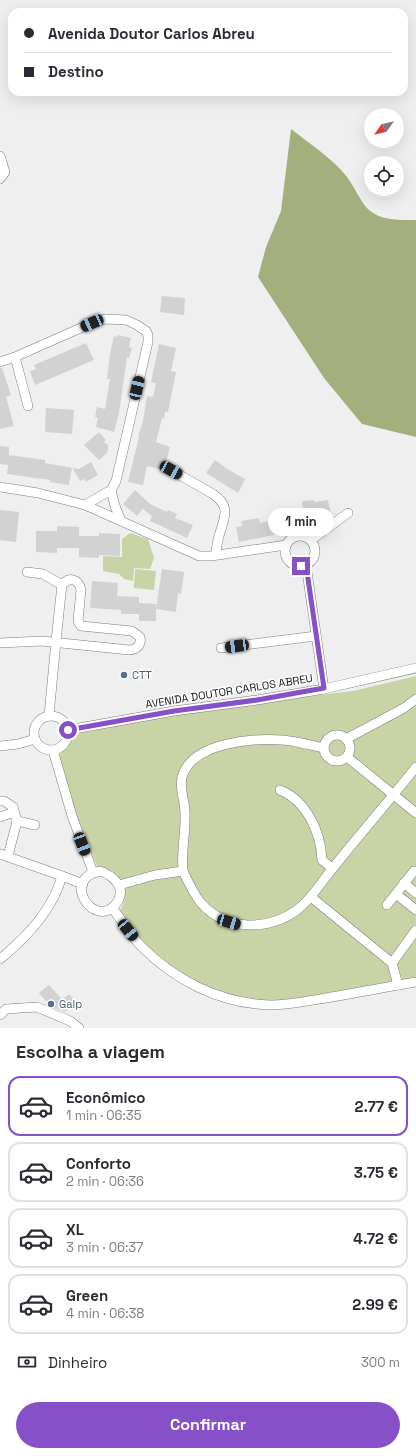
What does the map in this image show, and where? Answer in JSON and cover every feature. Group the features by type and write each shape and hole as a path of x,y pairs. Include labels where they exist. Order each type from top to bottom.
{"street":[{"path":"0,156 5,172 0,179"},
{"path":"0,362 15,357 92,323 105,319 126,320 146,331 148,335 148,342 116,481 111,490 85,505"},
{"path":"15,357 28,406"},
{"path":"171,470 218,497 224,505 226,513 218,536 216,556"},
{"path":"0,487 38,493 85,505 195,555 216,556 286,545"},
{"path":"111,490 121,521"},
{"path":"311,540 348,513"},
{"path":"297,536 302,536 311,540 314,544 315,554 310,563 301,566 291,564 285,555 286,545 289,541 297,536"},
{"path":"306,565 324,688"},
{"path":"27,572 43,574 62,585"},
{"path":"0,643 42,641 56,644 129,650 135,649 140,642 140,637 132,631 81,626 78,621 81,590 80,586 72,580 68,580 62,585 56,644 49,716"},
{"path":"221,648 316,636"},
{"name":"AVENIDA DOUTOR CARLOS ABREU","path":"68,730 174,711 257,700 416,669"},
{"path":"346,739 404,708 416,699"},
{"path":"55,716 66,724 68,730 64,743 60,747 53,750 41,746 35,740 34,731 36,725 42,718 55,716"},
{"path":"337,735 346,739 350,748 350,753 347,757 335,761 330,759 324,748 327,740 337,735"},
{"path":"324,748 284,740 257,739 212,749 190,763 182,776 181,784 185,814 182,857 183,871 194,893 202,904 219,917 237,924 255,926 286,917 297,910 311,897 332,868 416,767"},
{"path":"0,746 35,740"},
{"path":"53,750 72,816 93,872"},
{"path":"347,757 416,813"},
{"path":"280,790 291,796 307,813 318,836 322,860 332,868"},
{"path":"0,801 13,807 17,821 4,855 83,884"},
{"path":"0,817 10,812 14,812"},
{"path":"17,821 35,825"},
{"path":"100,871 108,873 115,878 119,885 119,899 112,908 105,911 97,910 89,906 83,899 81,892 83,884 89,874 93,872 100,871"},
{"path":"119,885 183,871"},
{"path":"386,905 414,871"},
{"path":"0,959 26,935 42,915 55,896 62,876"},
{"path":"404,883 416,893"},
{"path":"396,894 416,910"},
{"path":"311,897 392,963 398,985"},
{"path":"112,908 139,943 160,963 185,980 213,994 255,1004 280,1004 416,982"},
{"path":"392,963 416,930"},
{"path":"0,1015 6,1009 37,1007 70,1021 79,1028"}],"green space":[{"path":"291,129 341,170 350,181 363,203 374,214 391,219 416,220 416,437 362,424 324,378 258,277 266,247 281,211"},
{"path":"130,533 148,539 154,558 150,569 134,568 133,581 124,579 119,574 103,571 103,556 122,557 122,539"},
{"path":"135,569 156,571 154,590 134,588"},
{"path":"416,676 416,978 294,999 268,1001 234,997 195,984 152,953 118,913 122,907 125,895 122,883 115,873 105,868 98,868 76,817 59,757 68,738 76,734 178,714 243,704 353,691"}],"building":[{"path":"162,296 185,298 184,315 160,312"},
{"path":"118,335 131,338 129,347 132,348 129,358 127,357 119,413 114,432 96,427 98,418 95,417 97,407 105,409 110,379 107,379 110,353 114,336 117,337"},
{"path":"86,343 94,360 35,385 30,371 36,369 34,365"},
{"path":"159,344 176,348 171,371 176,372 168,412 165,412 164,419 162,418 156,442 170,447 164,470 147,466 143,485 128,482 143,421 147,396 153,397 156,383 151,382"},
{"path":"0,368 2,368 11,395 6,397 14,426 0,429"},
{"path":"46,408 74,410 72,434 45,432"},
{"path":"99,432 106,440 104,442 108,445 108,450 107,453 99,460 84,445"},
{"path":"0,446 9,447 9,455 45,460 45,463 72,468 69,485 50,482 50,480 7,474 8,465 0,464"},
{"path":"215,460 245,479 238,493 206,473"},
{"path":"91,462 98,475 86,482 84,479 80,481 72,468 79,469"},
{"path":"135,490 150,504 167,512 168,510 177,514 175,518 193,525 187,538 150,521 152,516 143,509 137,516 123,504"},
{"path":"314,500 314,502 328,500 331,515 297,520 299,530 239,542 236,527 242,526 241,521 259,518 260,523 274,520 273,515 303,510 302,501"},
{"path":"0,510 19,512 16,542 0,540"},
{"path":"57,526 79,527 79,536 99,536 99,533 120,534 120,556 99,555 99,558 79,557 79,548 57,548 57,553 36,552 36,531 57,531"},
{"path":"162,569 184,572 181,594 178,593 176,612 156,609"},
{"path":"92,581 118,583 117,596 139,597 139,603 156,604 156,621 139,621 139,614 121,614 121,610 90,608"},
{"path":"49,985 62,1000 69,994 76,1002 65,1012 50,1006 39,993"}],"place":[{"name":"CTT","path":"124,675"},
{"name":"Galp","path":"51,1004"}],"route":[{"path":"68,730 174,711 257,700 324,688 306,565 301,566"}]}
